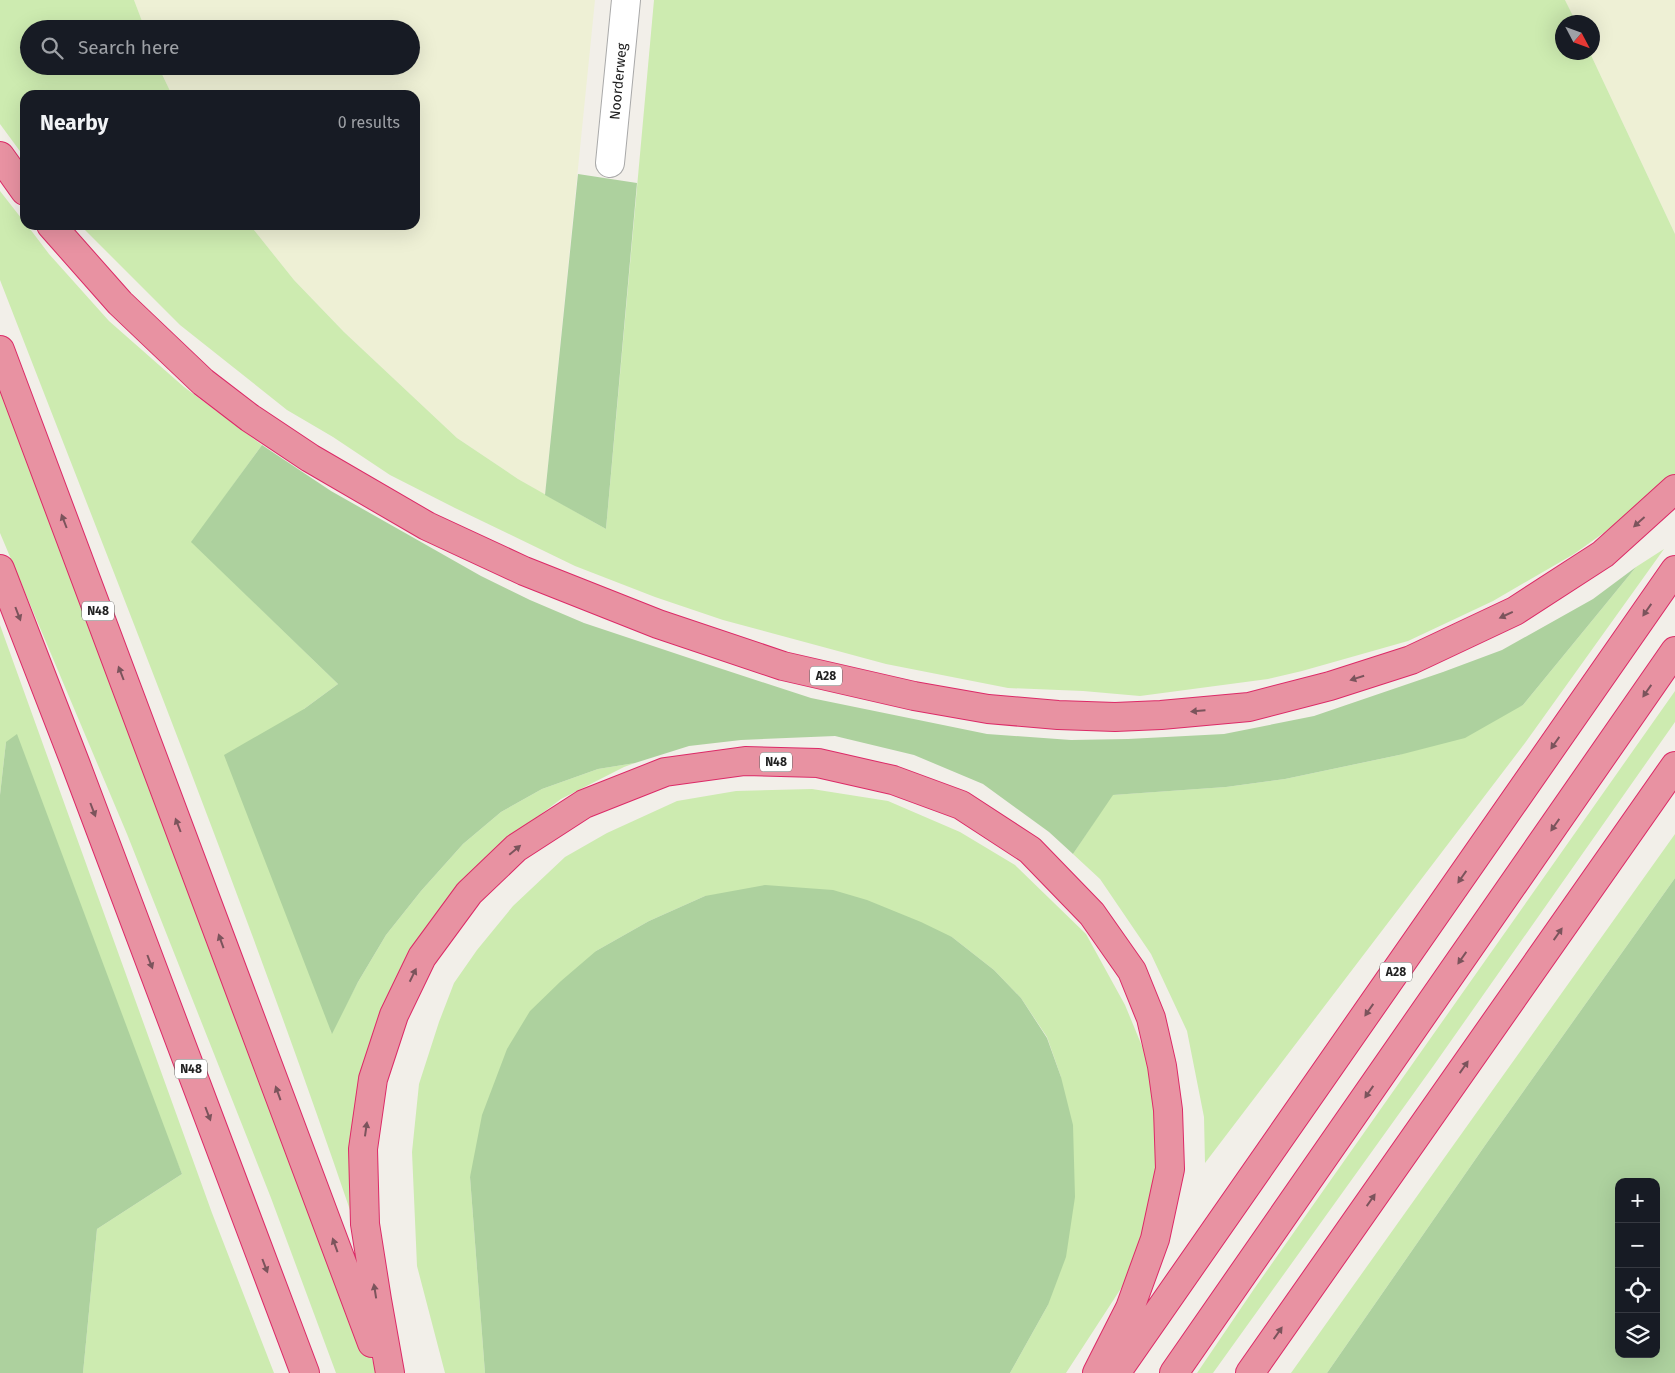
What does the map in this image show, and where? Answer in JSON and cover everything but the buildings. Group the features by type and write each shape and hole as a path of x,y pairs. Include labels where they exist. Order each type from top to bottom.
{"highway":[{"path":"0,156 20,183"},
{"name":"A28","path":"55,230 120,303 203,382 250,418 310,458 427,526 524,571 658,624 783,666 914,696 988,709 1058,715 1115,717 1161,715 1249,706 1330,686 1411,660 1515,611 1603,554 1675,490"},
{"name":"N48","path":"0,350 383,1373"},
{"name":"N48","path":"0,569 76,765 305,1373"},
{"name":"A28","path":"1116,1373 1675,570"},
{"path":"1174,1373 1675,651"},
{"name":"N48","path":"390,1373 365,1224 363,1149 373,1079 394,1015 422,957 469,893 516,848 584,804 665,772 745,761 818,763 893,780 961,805 1030,850 1092,914 1132,972 1151,1018 1162,1066 1168,1110 1170,1169 1155,1239 1130,1308 1097,1373"},
{"path":"1250,1373 1675,766"}],"street":[{"name":"Noorderweg","path":"610,163 626,0"}],"green space":[{"path":"0,0 134,0 142,20 20,20 20,75 162,75 170,90 20,90 20,151 0,124"},
{"path":"134,0 595,0 545,495 457,438 344,332 294,280 254,230 420,230 420,90 170,90 162,75 420,75 420,20 142,20"},
{"path":"654,0 1565,0 1572,15 1555,15 1555,60 1593,60 1675,234 1675,482 1574,554 1493,601 1408,641 1268,679 1140,696 1083,691 1008,688 886,664 723,620 655,597 575,566 390,475 333,437 287,410 180,325 85,230 254,230 294,280 344,332 457,438 518,479 606,529"},
{"path":"1565,0 1675,0 1675,234 1593,60 1600,60 1600,15 1572,15"},
{"path":"578,174 637,183 606,529 545,495"},
{"path":"0,191 20,217 20,230 31,230 49,254 109,321 184,387 262,445 192,542 338,684 304,709 331,1033 386,935 421,891 463,844 501,812 542,789 598,769 635,763 561,799 500,845 435,926 353,1152 351,1213 225,861 0,280"},
{"path":"0,380 377,1373 336,1373 271,1198 127,834 0,533"},
{"path":"262,445 331,491 481,576 584,623 811,698 987,734 1071,740 1224,734 1314,716 1502,650 1593,599 1636,567 1523,705 1465,738 1399,755 1285,779 1226,787 1113,795 1073,854 1049,832 983,784 914,755 835,736 741,740 689,746 635,763 598,769 542,789 501,812 463,844 421,891 386,935 358,982 332,1034 224,755 304,709 338,684 191,542"},
{"path":"1664,549 1525,743 1205,1163 1204,1117 1187,1031 1151,954 1100,879 1073,854 1112,795 1226,787 1285,779 1399,755 1523,705 1636,567"},
{"path":"0,625 212,1213 274,1373 83,1373 97,1229 182,1174 6,742 0,795"},
{"path":"1675,691 1675,722 1434,1065 1213,1373 1197,1373 1254,1289"},
{"path":"17,734 182,1174 97,1229 83,1373 0,1373 0,795 6,742"},
{"path":"812,789 888,801 960,832 1015,865 1086,934 1125,1005 1149,1063 1161,1128 1161,1195 1144,1253 1066,1373 1010,1373 1048,1305 1061,1077 1047,1037 1021,998 994,970 952,937 705,896 649,921 596,951 470,1177 485,1373 445,1373 417,1266 412,1152 419,1084 454,983 477,950 513,906 565,857 607,833 677,801 736,791"},
{"path":"1675,834 1675,878 1486,1144 1327,1373 1291,1373"},
{"path":"1675,878 1675,1373 1327,1373 1486,1144"},
{"path":"765,885 833,890 867,900 952,937 994,970 1021,998 1047,1038 1061,1077 1073,1125 1075,1197 1066,1257 1048,1305 1010,1373 485,1373 470,1177 482,1115 507,1049 530,1011 596,951 649,921 705,896"}]}
